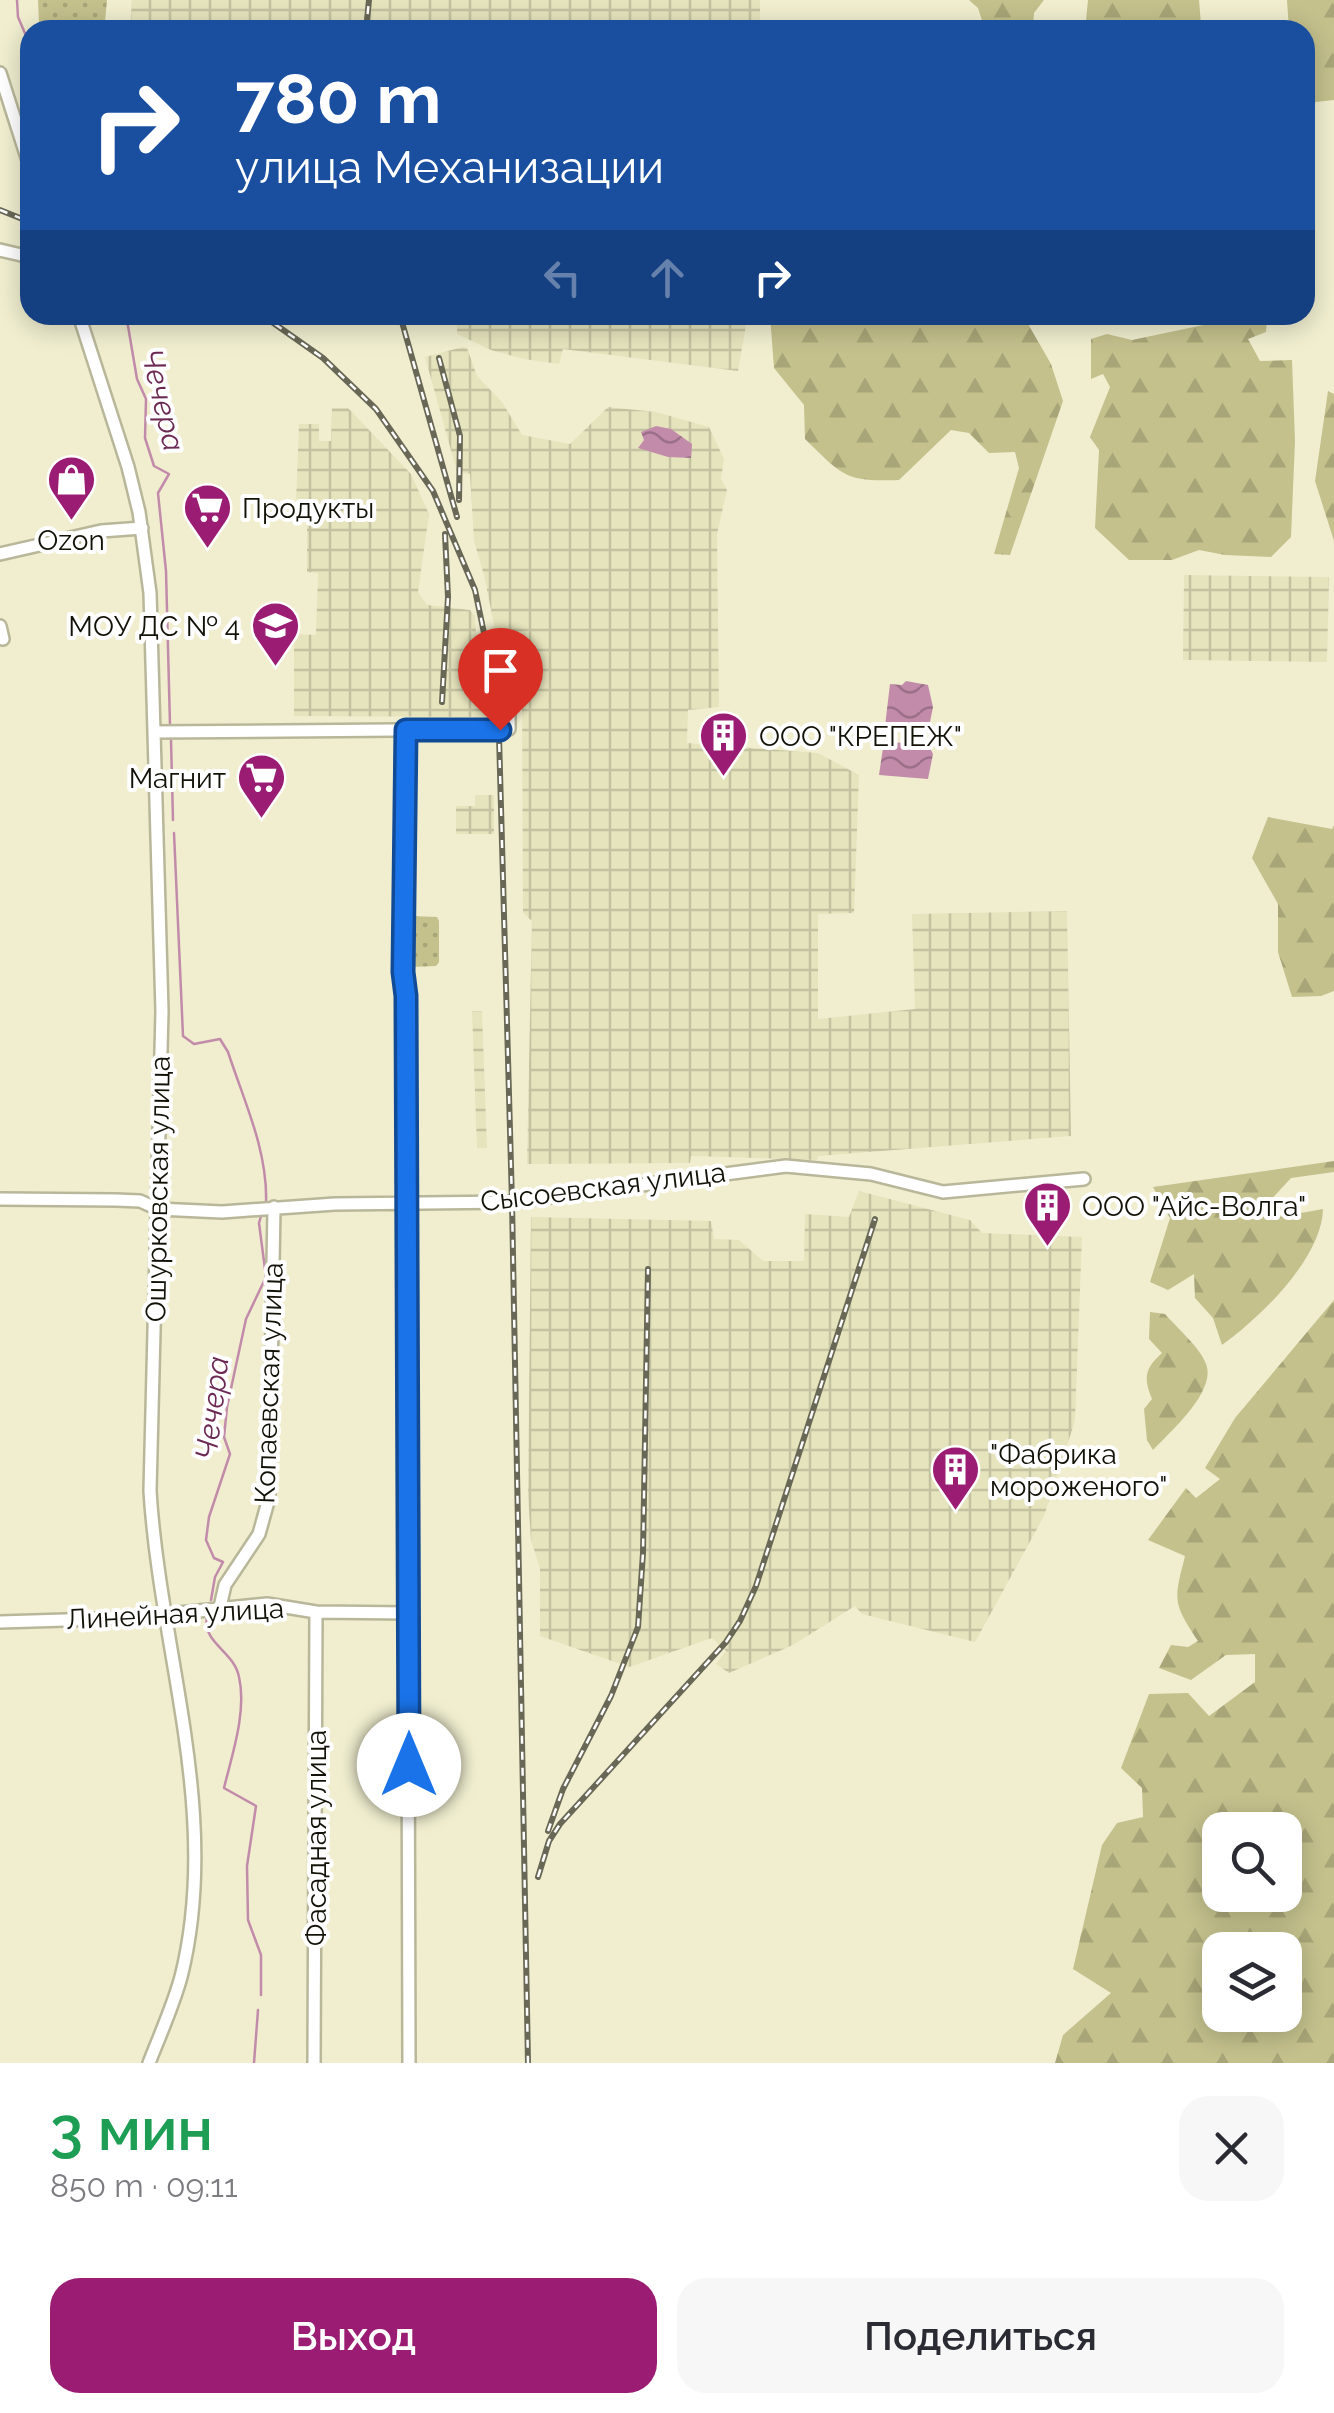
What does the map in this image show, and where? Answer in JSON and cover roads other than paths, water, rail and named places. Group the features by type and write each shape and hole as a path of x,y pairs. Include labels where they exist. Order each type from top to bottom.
{"street":[{"path":"0,73 20,136"},
{"name":"Ошурковская улица","path":"82,325 128,467 142,528 150,593 162,1012 150,1491 188,1746 195,1844 189,1929 180,1978 150,2063"},
{"path":"0,554 101,531 142,528"},
{"path":"154,732 509,729 513,698"},
{"path":"406,730 403,972 409,2063"},
{"name":"Сысоевская улица","path":"0,1199 140,1201 158,1210 222,1212 274,1207 536,1200 786,1166 871,1174 942,1192 1084,1179"},
{"name":"Копаевская улица","path":"220,1607 226,1585 260,1534 268,1498 274,1207"},
{"name":"Линейная улица","path":"0,1622 167,1614 268,1604 316,1612 409,1613"},
{"name":"Фасадная улица","path":"314,2063 316,1612"}],"water":[{"path":"656,426 671,429 692,444 691,458 668,457 638,448 644,440 641,432"},
{"path":"906,681 928,685 933,707 928,732 885,726 890,684 902,685"},
{"path":"884,741 929,746 933,754 928,779 879,775"}],"waterway":[{"name":"Чечера","path":"17,0 20,22"},
{"name":"Чечера","path":"128,325 137,379 146,399 145,438 154,466 169,474 158,493 166,571 170,725"},
{"name":"Чечера","path":"171,740 173,820"},
{"name":"Чечера","path":"174,833 183,1036 194,1044 220,1039 228,1052 259,1145 266,1203"},
{"name":"Чечера","path":"211,1600 215,1577 223,1562 214,1558 206,1540 209,1517 230,1454 224,1437 227,1407 246,1319 266,1277 261,1216"},
{"name":"Чечера","path":"207,1617 209,1634 236,1668 241,1690 238,1733 224,1788 256,1806 247,1866 248,1920 261,1955 261,1995"},
{"name":"Чечера","path":"254,2063 258,2010"}],"railway":[{"path":"367,20 369,0"},
{"path":"0,210 20,218"},
{"path":"276,325 323,358 376,409 433,491 475,590 498,700 528,2063"},
{"path":"403,325 457,517"},
{"path":"439,358 460,436 459,500"},
{"path":"442,702 448,597 445,534"},
{"path":"538,1877 549,1841 560,1824 726,1642 740,1621 756,1586 875,1219"},
{"path":"548,1831 563,1789 611,1696 638,1627 648,1269"}],"place":[{"name":"Ozon","path":"71,522"},
{"name":"Продукты","path":"207,550"},
{"name":"МОУ ДС № 4","path":"275,668"},
{"name":"ООО \"КРЕПЕЖ\"","path":"724,778"},
{"name":"Магнит","path":"261,820"},
{"name":"ООО \"Айс-Волга\"","path":"1047,1248"},
{"name":"\"Фабрика мороженого\"","path":"955,1512"}]}
